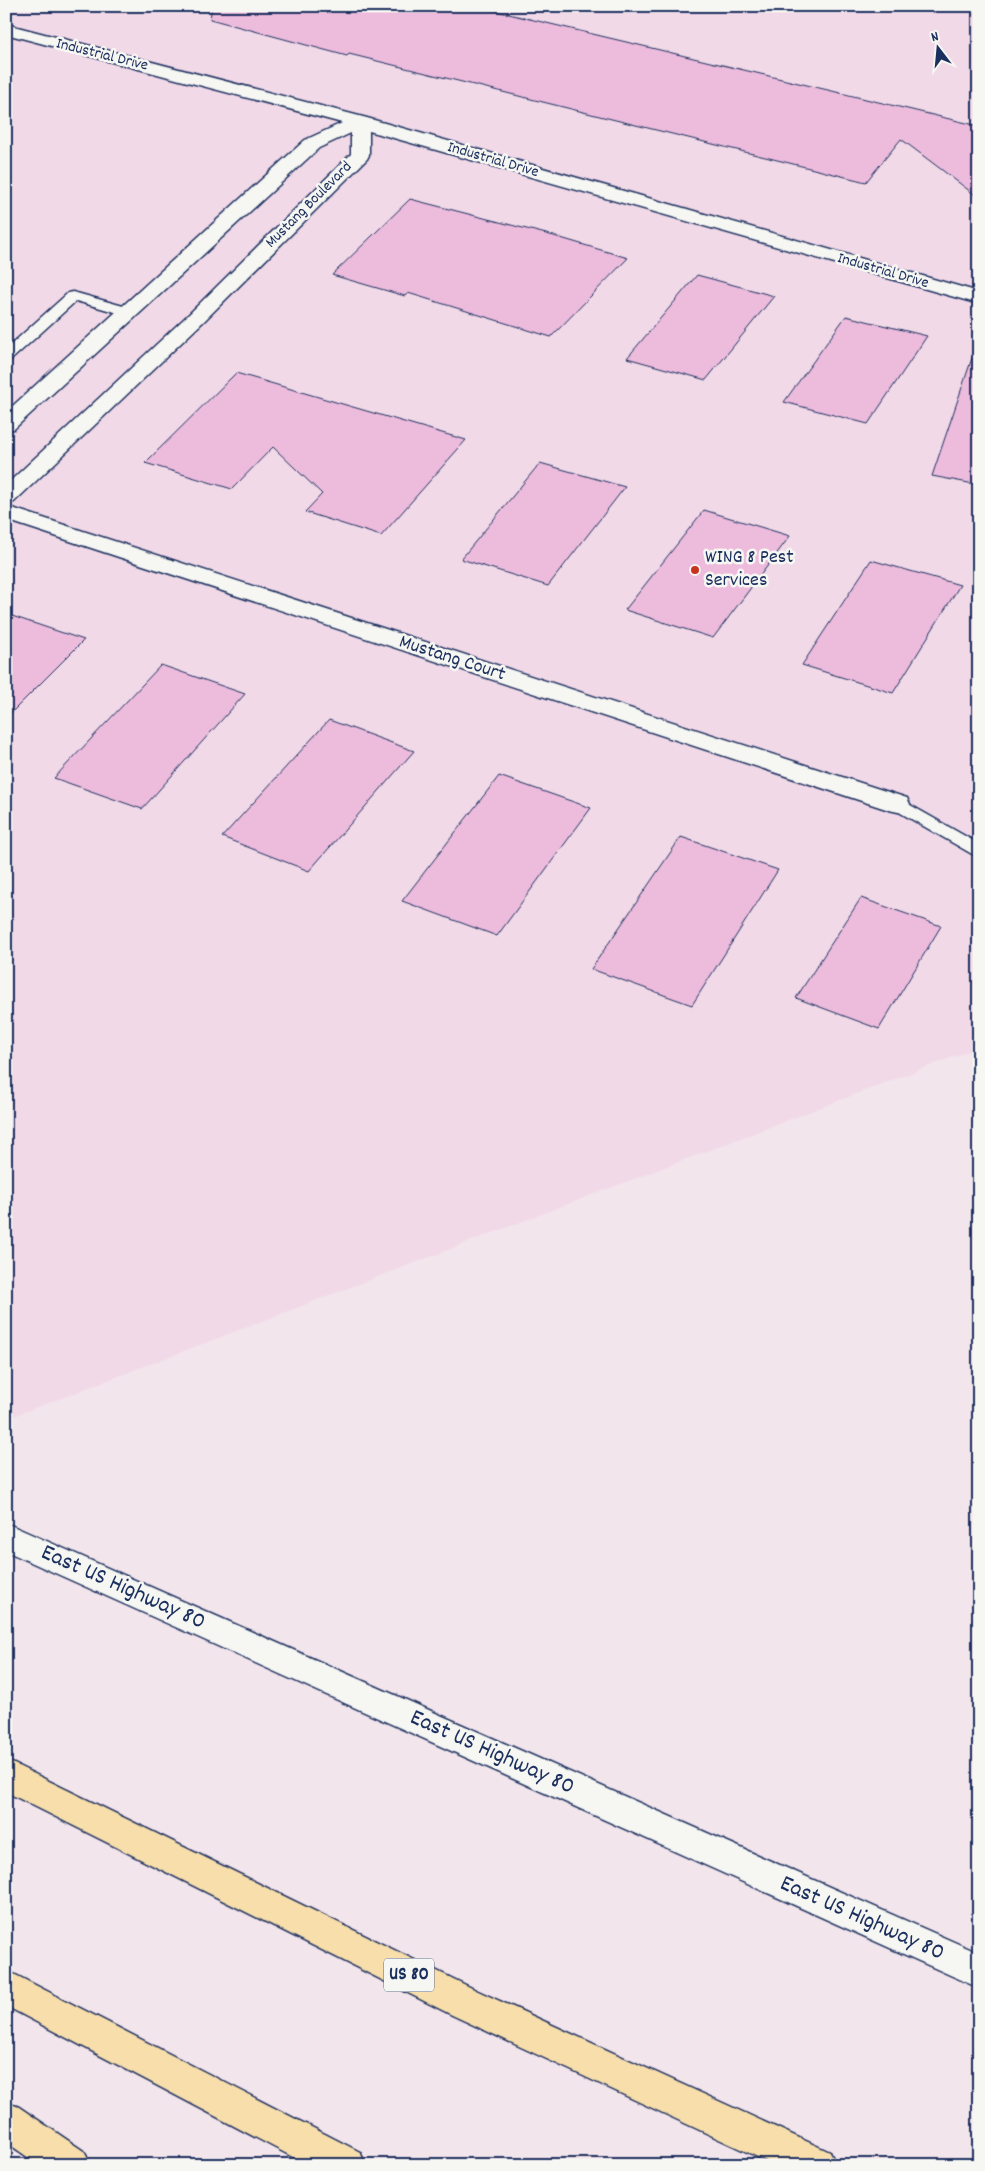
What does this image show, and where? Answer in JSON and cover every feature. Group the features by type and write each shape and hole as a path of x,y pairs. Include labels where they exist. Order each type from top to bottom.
{"highway":[{"name":"US 80","path":"6,1775 465,2003 817,2165"},
{"path":"6,1987 348,2165"},
{"path":"6,2120 72,2165"}],"street":[{"name":"Industrial Drive","path":"6,29 360,122 979,298"},
{"name":"Mustang Boulevard","path":"6,424 312,144 360,122 360,155 196,318 6,497"},
{"name":"Mustang Court","path":"6,513 898,804"},
{"name":"East US Highway 80","path":"6,1536 979,1971"}],"lane":[{"path":"6,357 73,296 129,312"},
{"path":"898,804 979,852"}],"shaded area":[{"path":"6,6 979,6 979,1047 6,1419"}],"building":[{"path":"212,6 475,6 979,126 979,198 901,139 866,182 349,54 347,56 210,19"},
{"path":"410,199 554,236 628,258 551,337 408,293 405,296 332,275"},
{"path":"697,275 774,296 706,380 627,358"},
{"path":"846,316 927,336 868,424 784,402"},
{"path":"972,358 979,359 979,485 932,476"},
{"path":"236,373 466,440 381,536 305,512 322,494 273,447 232,489 145,463"},
{"path":"540,463 625,487 548,586 461,559"},
{"path":"704,510 790,536 713,638 625,610"},
{"path":"871,560 960,585 893,693 802,665"},
{"path":"6,614 84,640 6,718"},
{"path":"161,665 245,694 142,809 54,778"},
{"path":"329,720 414,751 309,871 222,837"},
{"path":"499,776 591,808 497,936 402,901"},
{"path":"681,837 778,870 692,1005 591,969"},
{"path":"861,898 941,926 879,1029 796,998"}],"place":[{"name":"WING 8 Pest Services","path":"695,570"}]}
